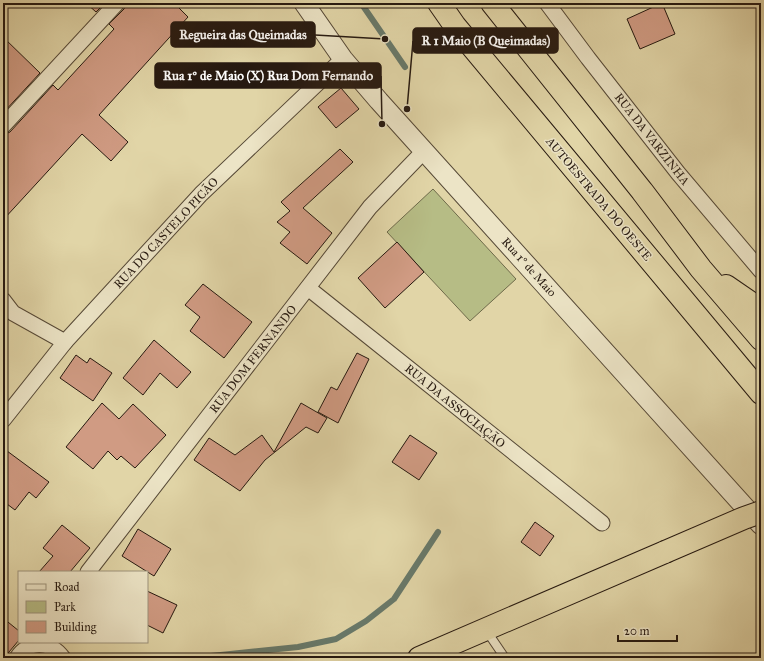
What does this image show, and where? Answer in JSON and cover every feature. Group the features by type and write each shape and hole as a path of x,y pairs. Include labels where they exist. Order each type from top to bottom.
{"highway":[{"name":"AUTOESTRADA DO OESTE","path":"439,3 455,26 761,394"},
{"path":"492,3 642,191 701,269 761,339"},
{"path":"701,269 761,310"},
{"path":"419,658 664,552 761,512"}],"street":[{"path":"3,126 117,3"},
{"name":"Rua 1º de Maio","path":"304,3 343,59 761,525"},
{"name":"RUA DA VARZINHA","path":"547,3 678,173 761,271"},
{"name":"RUA DO CASTELO PICÃO","path":"3,420 65,342 201,194 343,59"},
{"name":"RUA DOM FERNANDO","path":"89,571 370,207 424,151"},
{"name":"RUA DA ASSOCIAÇÃO","path":"308,288 602,524"},
{"path":"3,300 13,313 65,342"},
{"path":"17,658 26,648 41,643 56,650 62,658"}],"lane":[{"path":"486,629 505,658"}],"green space":[{"path":"433,189 516,279 470,321 387,232"}],"building":[{"path":"86,3 105,3 96,12"},
{"path":"126,3 174,3 188,17 99,115 128,142 111,161 82,134 3,220 3,135 10,132 53,85 58,90 114,29 109,24 124,9"},
{"path":"662,3 675,34 640,49 627,19"},
{"path":"3,37 40,73 3,113"},
{"path":"341,88 359,109 336,128 318,107"},
{"path":"340,149 353,162 303,208 332,233 307,264 280,243 290,232 277,222 290,211 281,202"},
{"path":"397,242 424,272 385,308 358,278"},
{"path":"203,284 252,322 224,358 190,331 200,317 185,305"},
{"path":"154,340 191,372 177,388 160,373 143,395 123,378"},
{"path":"357,353 369,359 338,423 318,412 331,387 337,390"},
{"path":"76,355 87,363 90,358 112,373 93,401 60,378"},
{"path":"102,403 119,419 133,404 166,435 135,468 121,456 117,460 108,451 93,469 66,447"},
{"path":"301,403 327,418 318,433 306,427 265,460 240,491 194,460 209,438 235,455 262,435 274,452"},
{"path":"410,435 437,453 419,480 392,462"},
{"path":"3,448 49,482 36,498 29,492 15,510 3,501"},
{"path":"535,522 554,536 540,556 521,542"},
{"path":"62,525 90,548 71,571 40,571 53,556 43,548"},
{"path":"138,529 171,549 154,576 122,556"},
{"path":"148,591 177,605 163,633 148,626"},
{"path":"3,618 18,630 18,641 4,658"}],"waterway":[{"path":"361,3 405,67"},
{"path":"210,658 211,656 298,647 336,639 366,621 394,599 438,532"}],"place":[{"name":"Regueira das Queimadas","path":"385,39"},
{"name":"R 1 Maio (B Queimadas)","path":"407,109"},
{"name":"Rua 1º de Maio (X) Rua Dom Fernando","path":"382,124"}]}
